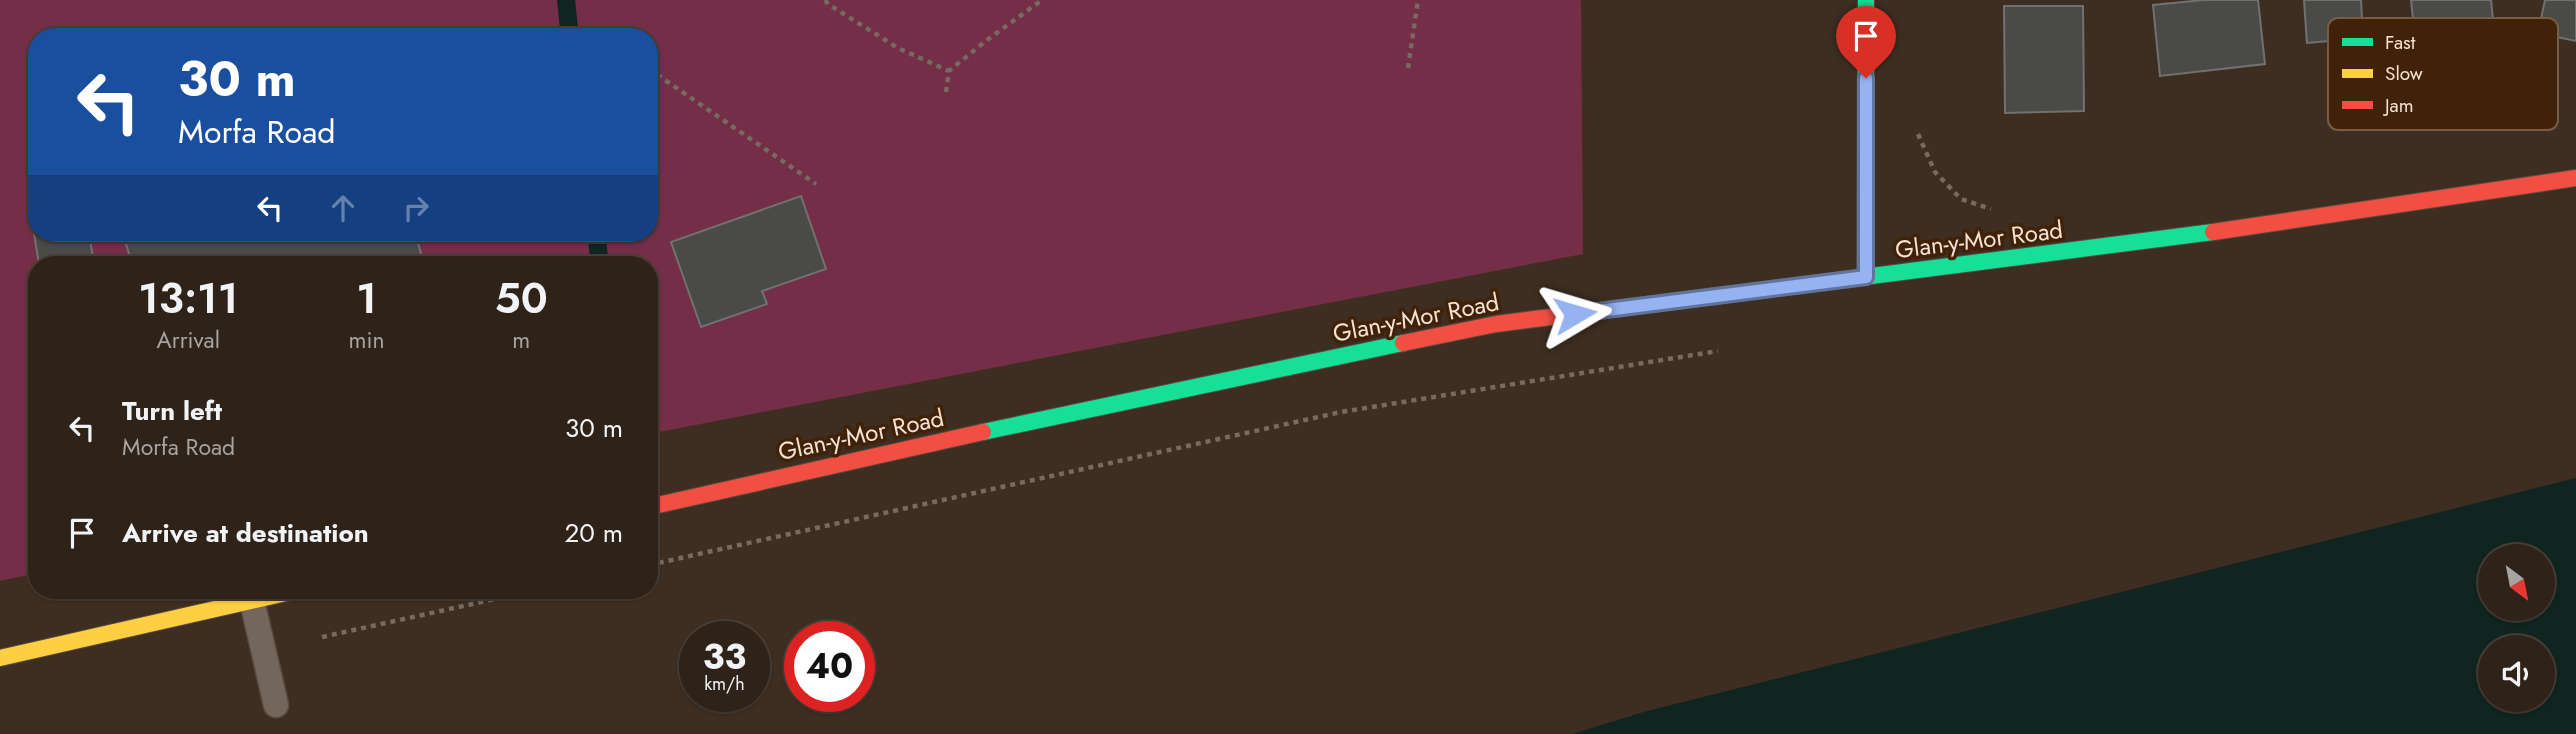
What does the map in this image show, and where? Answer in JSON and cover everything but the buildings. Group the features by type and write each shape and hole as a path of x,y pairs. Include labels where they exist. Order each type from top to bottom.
{"street":[{"path":"1866,0 1866,277"},
{"name":"Glan-y-Mor Road","path":"658,505 1071,412 1496,324 2156,241 2576,178"},
{"path":"0,658 261,599"}],"lane":[{"path":"252,601 276,705"}],"path":[{"path":"825,0 898,48 949,71"},
{"path":"946,92 949,71 1042,0"},
{"path":"1408,68 1418,0"},
{"path":"658,75 816,184"},
{"path":"1916,132 1935,172 1961,199 1995,210"},
{"path":"658,563 1341,412 1726,349"}],"shaded area":[{"path":"0,0 1581,0 1583,254 658,432 658,256 28,256 28,575 0,581"}],"water":[{"path":"2576,478 2576,734 1572,734 1647,711"}],"waterway":[{"path":"566,0 569,28"},
{"path":"597,242 599,256"}],"traffic: fast":[{"path":"1865,277 1866,0"},
{"path":"1755,291 2213,232"},
{"path":"983,432 1403,343"}],"traffic: slow":[{"path":"0,658 259,599"}],"traffic: jam":[{"path":"2213,232 2576,178"},
{"path":"1403,343 1496,324 1755,291"},
{"path":"658,505 983,432"}],"route":[{"path":"1575,314 1866,277 1866,78"}]}
